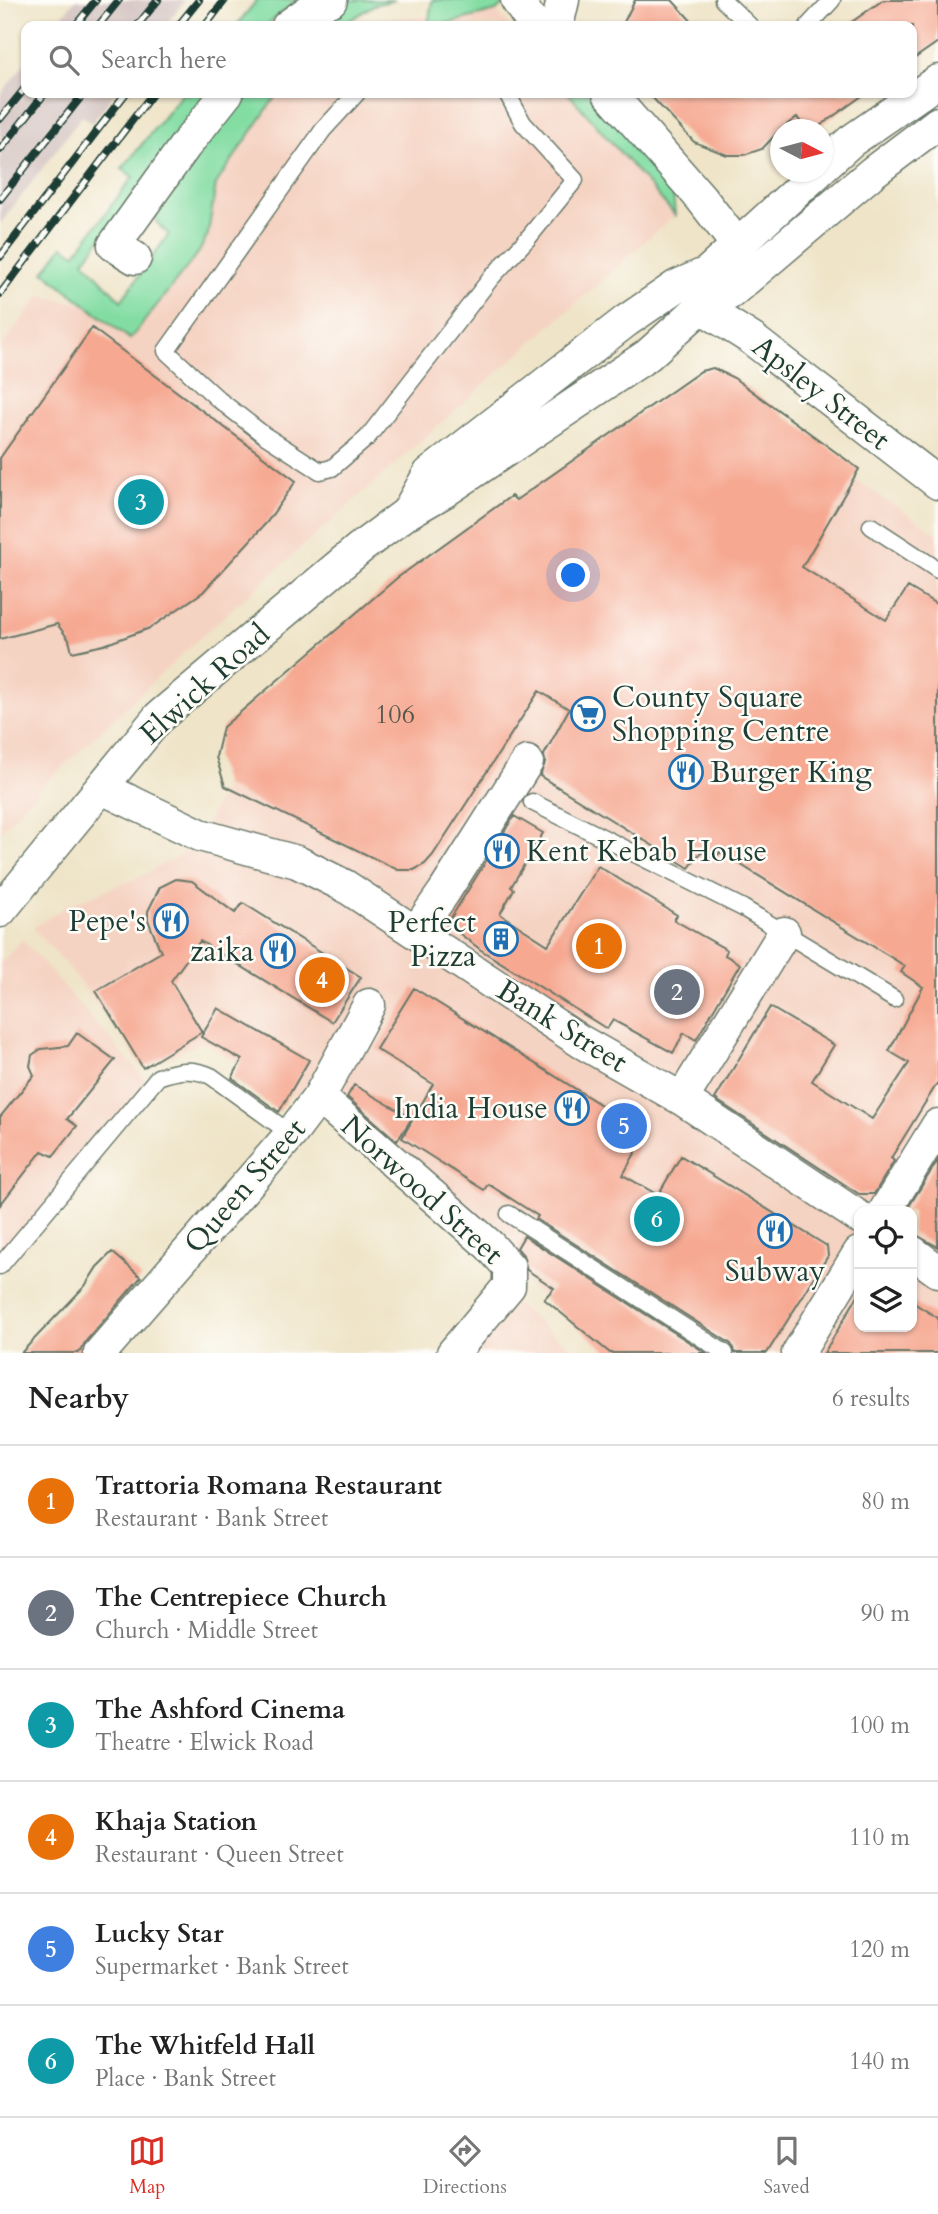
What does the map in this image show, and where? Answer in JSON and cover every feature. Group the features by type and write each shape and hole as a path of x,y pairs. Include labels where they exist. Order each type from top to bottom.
{"street":[{"path":"295,21 319,4 331,0"},
{"path":"532,20 563,0"},
{"path":"833,157 851,141 935,88"},
{"path":"135,258 114,245 223,98"},
{"path":"613,98 701,198 738,246"},
{"name":"Elwick Road","path":"0,911 159,717 360,548 407,513 445,491 648,355 701,307 730,293 873,172 938,123"},
{"name":"Elwick Road","path":"407,513 429,474 626,321 677,286 707,273 807,182"},
{"path":"701,307 707,273"},
{"name":"Apsley Street","path":"701,307 752,339 938,483"},
{"path":"416,932 527,762"},
{"name":"Bank Street","path":"102,788 200,835 297,862 345,886 580,1041 682,1099 854,1214"},
{"path":"682,1099 784,933"},
{"name":"Queen Street","path":"100,1353 291,1135 319,1097 369,1005"},
{"name":"Norwood Street","path":"319,1097 489,1245 509,1267 509,1286 453,1353"},
{"path":"888,1206 938,1125"},
{"path":"917,1256 938,1271"},
{"path":"798,1353 854,1262"}],"lane":[{"path":"723,0 745,21"},
{"path":"813,21 832,0"},
{"path":"352,98 323,130 166,351 264,435 320,471 332,468 367,438 491,278 529,237 575,180 523,123 510,98"},
{"path":"871,526 938,570"},
{"path":"532,802 743,908 894,999"},
{"path":"0,1266 158,1077 177,1070 196,1070 211,1076 291,1135"},
{"path":"509,1214 725,1353"}],"shaded area":[{"path":"75,0 185,0 169,21 58,21"},
{"path":"496,11 505,21 368,21"},
{"path":"21,68 21,98 111,98 92,123 82,116 0,224 0,95"},
{"path":"274,98 572,98 675,215 203,635 37,791 0,832 0,348 40,296 115,310"},
{"path":"718,391 938,534 938,1353 607,1353 346,1127 202,1042 147,1067 67,966 33,928 66,906 144,875 182,854 200,835 225,787 225,767 397,578"},
{"path":"22,939 149,1084 0,1262 0,964"},
{"path":"513,1301 576,1353 472,1353"}],"green space":[{"path":"257,0 298,0 271,21 240,21"},
{"path":"345,0 395,0 374,5 349,21 308,21"},
{"path":"432,0 508,1 496,11 457,21 429,21"},
{"path":"179,98 208,98 84,261 121,301 169,234 156,220 156,200 235,98 275,98 216,184 208,234 199,252 130,339 44,272 63,246 75,254 133,177 122,169"},
{"path":"572,98 596,98 672,182 675,215"}],"building":[{"path":"635,0 672,0 691,21 624,21"},
{"path":"883,0 938,0 938,42 917,57 917,21 853,21"},
{"path":"653,98 859,98 829,119 770,119 770,141 762,149 744,155 727,155 694,142"},
{"path":"92,328 296,481 267,522 203,592 150,628 104,645 72,652 69,640 57,624 0,639 0,458"},
{"name":"County Square Shopping Centre","path":"713,368 734,378 859,469 802,567 886,620 908,587 938,605 938,1082 891,1158 894,1161 874,1194 859,1194 715,1099 770,1007 834,1045 812,1081 872,1119 909,1063 889,1051 923,987 901,972 905,966 720,852 715,860 701,852 689,868 540,776 545,763 544,755 569,709 539,691 433,855 425,864 414,870 398,870 225,786 216,757 223,727 397,578 511,496 516,500 701,371"},
{"path":"514,816 543,833 511,887 514,889 500,914 548,945 598,866 677,915 674,920 727,950 725,955 740,964 696,1040 684,1033 673,1053 613,1020 607,1029 481,950 447,924"},
{"path":"176,879 192,881 235,913 243,903 361,977 332,1022 200,941 171,981 202,1032 143,1068 96,991 161,952 148,920 148,911 160,887"},
{"path":"414,988 646,1133 623,1175 658,1195 681,1156 827,1246 828,1256 767,1353 735,1353 731,1344 536,1219 538,1216 488,1184 484,1190 402,1138 433,1084 376,1049"},
{"path":"218,1008 309,1060 279,1112 232,1078 242,1060 201,1037"},
{"path":"77,1033 115,1060 67,1119 77,1126 53,1156 42,1151 0,1205 0,1117 34,1075 30,1066 32,1055 41,1049 68,1046"},
{"path":"354,1085 412,1118 397,1141 347,1097"},
{"path":"938,1160 938,1247 917,1236 917,1206 909,1206"},
{"path":"524,1236 706,1353 610,1353 544,1299 554,1288 527,1270 523,1255 517,1248"},
{"path":"112,1252 141,1277 86,1341 79,1353 21,1353 85,1286 97,1267"},
{"path":"854,1302 854,1332 917,1332 917,1305 938,1318 938,1353 824,1353"}],"railway":[{"path":"79,21 96,0"},
{"path":"102,21 119,0"},
{"path":"141,21 158,0"},
{"path":"182,21 199,0"},
{"path":"209,21 225,0"},
{"path":"0,119 21,93"},
{"path":"0,150 41,98"},
{"path":"0,199 80,98"},
{"path":"0,257 122,98"},
{"path":"0,294 149,98"}],"place":[{"name":"The Ashford Cinema","path":"141,502"},
{"name":"County Square Shopping Centre","path":"588,714"},
{"name":"Burger King","path":"686,772"},
{"name":"Kent Kebab House","path":"502,851"},
{"name":"Pepe's","path":"171,921"},
{"name":"Perfect Pizza","path":"501,939"},
{"name":"Trattoria Romana Restaurant","path":"599,946"},
{"name":"zaika","path":"278,951"},
{"name":"Khaja Station","path":"322,980"},
{"name":"The Centrepiece Church","path":"677,992"},
{"name":"India House","path":"572,1108"},
{"name":"Lucky Star","path":"624,1126"},
{"name":"The Whitfeld Hall","path":"657,1219"},
{"name":"Subway","path":"775,1231"}]}
